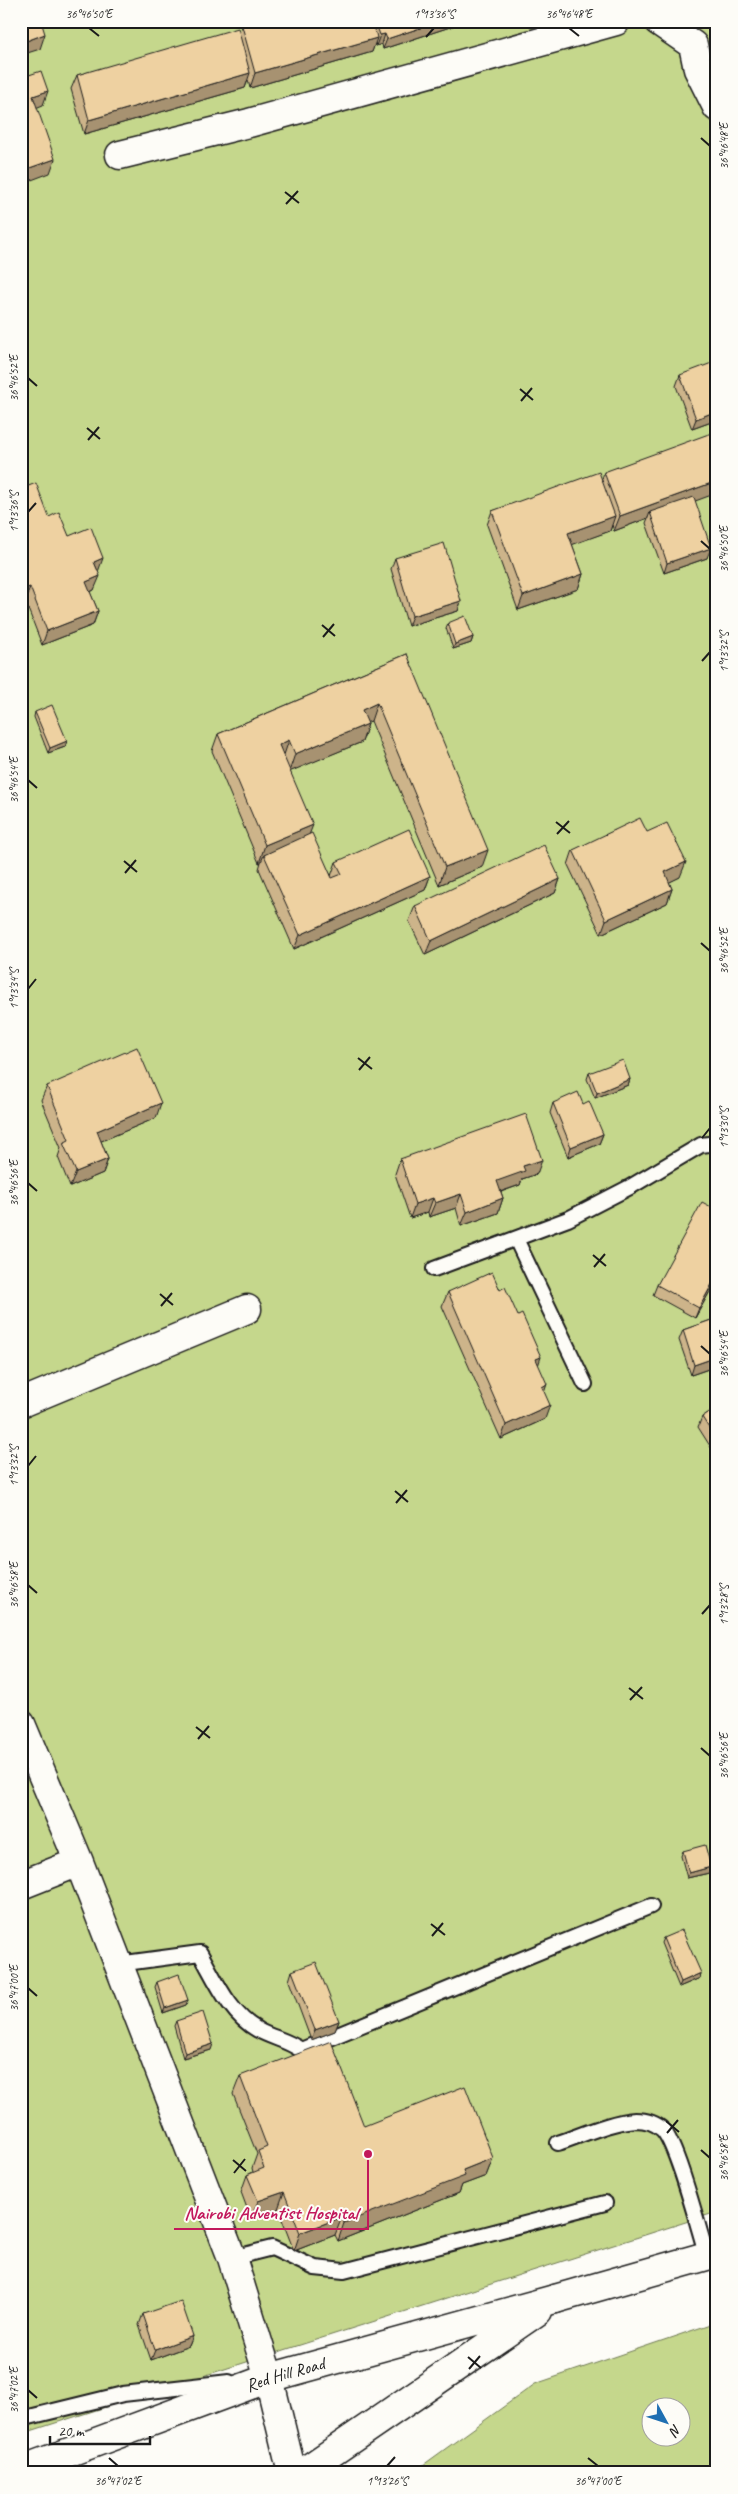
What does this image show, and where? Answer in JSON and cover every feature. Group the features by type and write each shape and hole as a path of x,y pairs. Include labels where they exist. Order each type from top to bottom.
{"street":[{"path":"120,154 249,123 616,21"},
{"path":"658,21 689,33 698,69 717,107"},
{"path":"21,1403 247,1309"},
{"path":"21,1724 79,1862 232,2258 269,2378 292,2473"},
{"path":"21,1885 79,1862"},
{"name":"Red Hill Road","path":"21,2470 269,2378 712,2255"},
{"name":"Red Hill Road","path":"302,2473 555,2299"}],"lane":[{"path":"434,1269 568,1219 630,1187 701,1145 717,1144"},
{"path":"516,1239 585,1384"},
{"path":"118,1964 200,1953 231,2005 257,2030 290,2042 301,2050 651,1906"},
{"path":"558,2143 624,2122 648,2121 658,2126 664,2131 676,2158 712,2255"},
{"path":"232,2258 272,2248 315,2268 344,2272 605,2203"},
{"path":"21,2419 123,2394 269,2378"}],"green space":[{"path":"21,21 717,21 717,2212 21,2434"},
{"path":"717,2322 717,2473 412,2473 535,2384"}],"building":[{"path":"21,21 41,21 45,34 21,43"},
{"path":"257,21 373,21 377,38 255,73 242,26"},
{"path":"375,21 441,21 387,39 385,34 380,35"},
{"path":"238,28 250,73 89,120 77,75"},
{"path":"21,63 26,76 41,71 48,91 33,96 55,159 21,171"},
{"path":"717,361 717,411 696,419 680,375"},
{"path":"717,431 717,481 620,516 604,472"},
{"path":"599,472 615,516 568,533 583,574 523,596 492,511"},
{"path":"36,483 49,517 59,512 69,536 91,527 103,558 94,562 100,576 86,582 98,611 47,631 30,587 21,590 21,552 24,551 21,543 21,489"},
{"path":"694,497 711,548 667,563 650,512"},
{"path":"444,543 461,601 412,616 395,558"},
{"path":"465,616 473,637 455,644 448,623"},
{"path":"407,654 488,850 445,867 377,703 362,710 368,724 295,754 289,740 279,745 313,825 265,845 218,734"},
{"path":"52,705 67,741 50,748 35,712"},
{"path":"640,818 647,832 667,823 686,862 665,872 672,889 606,920 573,850"},
{"path":"409,829 430,876 300,935 264,855 312,833 332,878 342,874 336,862"},
{"path":"544,845 560,879 431,941 415,906"},
{"path":"137,1047 161,1103 97,1131 108,1159 76,1172 63,1143 69,1140 47,1086"},
{"path":"623,1060 630,1079 597,1093 589,1073"},
{"path":"578,1092 583,1104 589,1101 603,1134 571,1147 553,1103"},
{"path":"526,1114 542,1160 523,1166 525,1171 497,1181 503,1198 467,1212 461,1194 435,1203 433,1198 415,1204 400,1159"},
{"path":"702,1202 717,1210 717,1275 699,1308 657,1285"},
{"path":"492,1272 500,1290 505,1287 518,1316 522,1314 541,1357 536,1359 547,1384 542,1387 550,1405 506,1425 448,1292"},
{"path":"717,1318 717,1357 694,1365 683,1330"},
{"path":"717,1407 717,1441 702,1417"},
{"path":"705,1845 711,1867 689,1873 683,1851"},
{"path":"682,1930 701,1973 681,1982 663,1938"},
{"path":"316,1962 339,2021 315,2030 292,1971"},
{"path":"179,1974 188,2000 165,2008 157,1982"},
{"path":"203,2012 213,2044 185,2053 176,2021"},
{"path":"331,2041 364,2126 465,2086 493,2158 463,2170 465,2176 344,2223 342,2217 300,2233 284,2192 258,2201 247,2175 264,2168 258,2151 267,2147 240,2076"},
{"path":"181,2301 193,2336 155,2350 143,2314"}],"place":[{"name":"Nairobi Adventist Hospital","path":"368,2154"}]}
